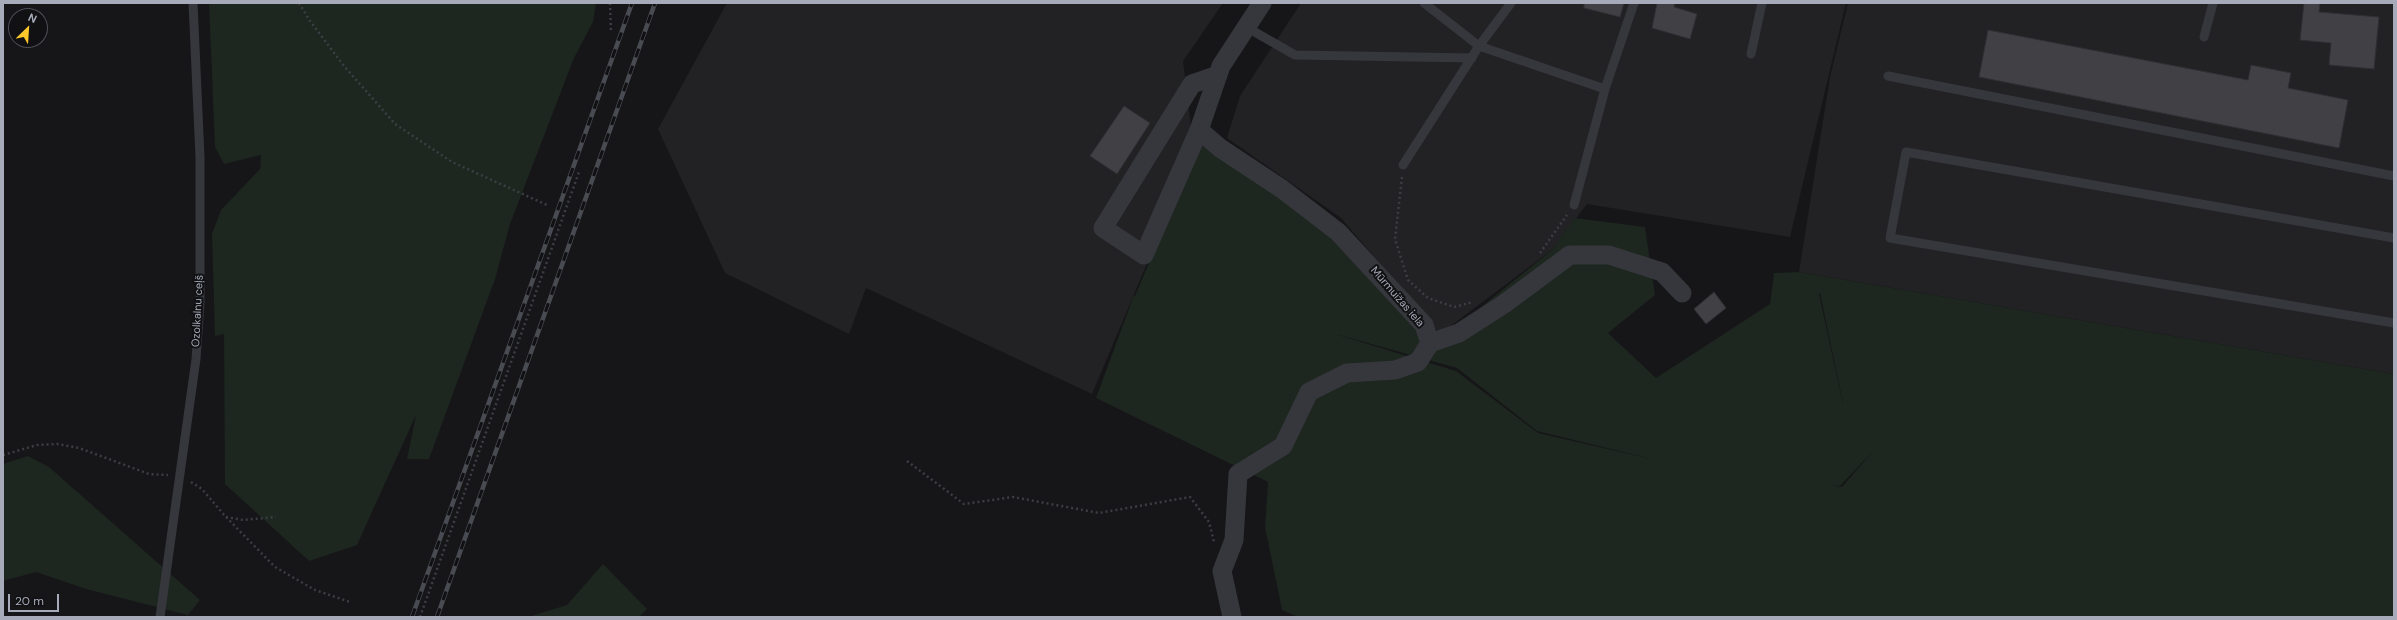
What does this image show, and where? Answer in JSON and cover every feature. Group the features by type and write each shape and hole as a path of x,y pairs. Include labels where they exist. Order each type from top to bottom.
{"street":[{"path":"1218,75 1192,84 1103,228 1144,254 1198,130 1218,75 1221,66 1262,3"},
{"name":"Mūrmuižas iela","path":"1198,130 1220,148 1282,189 1338,232 1424,325 1430,343"},
{"path":"1232,617 1222,571 1234,540 1238,474 1283,446 1309,392 1347,373 1395,370 1418,362 1430,343 1459,333 1504,304 1570,255 1609,255 1662,272 1682,293"}],"lane":[{"name":"Ozolkalnu ceļš","path":"160,617 196,360 200,303 200,156 193,3"},
{"path":"1424,3 1479,46 1605,89"},
{"path":"1403,165 1479,46 1511,3"},
{"path":"1574,205 1605,89 1634,3"},
{"path":"1751,54 1762,3"},
{"path":"2204,37 2213,3"},
{"path":"1246,27 1295,55 1472,58"},
{"path":"1888,76 2394,176"},
{"path":"2393,235 1906,152 1890,238 2394,323"}],"path":[{"path":"300,3 310,21 344,66 395,124 452,162 547,205"},
{"path":"610,3 611,32"},
{"path":"1403,165 1394,239 1408,280 1428,298 1454,307 1478,300"},
{"path":"420,617 579,172"},
{"path":"1537,256 1574,205"},
{"path":"3,455 37,445 57,444 78,448 149,474 180,476 202,489 225,516 275,567 315,590 350,602"},
{"path":"907,461 964,504 1013,497 1099,513 1190,497 1209,522 1215,543"},
{"path":"225,516 242,520 276,517"}],"shaded area":[{"path":"209,3 596,3 593,22 574,58 510,224 495,279 429,459 407,459 416,415 357,545 309,561 225,484 224,334 215,336 212,234 221,210 260,169 261,155 224,164 215,147"},
{"path":"727,3 1223,3 1183,61 1194,152 1092,394 866,288 849,334 725,273 658,129"},
{"path":"1301,3 1846,3 1790,237 1587,204 1553,249 1440,334 1341,218 1227,138 1240,96"},
{"path":"1848,3 2394,3 2394,374 1799,272 1830,77"},
{"path":"1203,140 1329,227 1443,338 1553,249 1575,218 1645,227 1655,295 1608,333 1656,378 1770,304 1774,273 1799,272 2394,374 2394,617 1298,617 1282,610 1265,527 1268,482 1096,398 1134,295 1135,296 1195,154","holes":["1820,293 1843,403 1843,404 1819,294 1815,297","1332,333 1457,368 1537,431 1656,460 1538,433 1456,371","1873,451 1842,487 1829,485 1840,486"]},
{"path":"28,456 49,467 200,600 188,615 86,589 36,572 3,581 3,464"},
{"path":"603,564 647,609 639,617 528,617 567,605"}],"building":[{"path":"1584,3 1624,3 1620,17 1584,8"},
{"path":"1657,3 1675,3 1674,7 1697,14 1690,39 1652,28"},
{"path":"2304,3 2320,3 2319,12 2379,17 2374,69 2329,65 2331,43 2300,40"},
{"path":"1988,30 2248,80 2251,65 2291,73 2288,88 2348,100 2339,148 1979,77"},
{"path":"1124,106 1150,123 1117,174 1090,156"},
{"path":"1714,292 1726,308 1706,324 1694,309"}],"railway":[{"path":"412,617 632,3"},
{"path":"437,617 655,3"}]}
